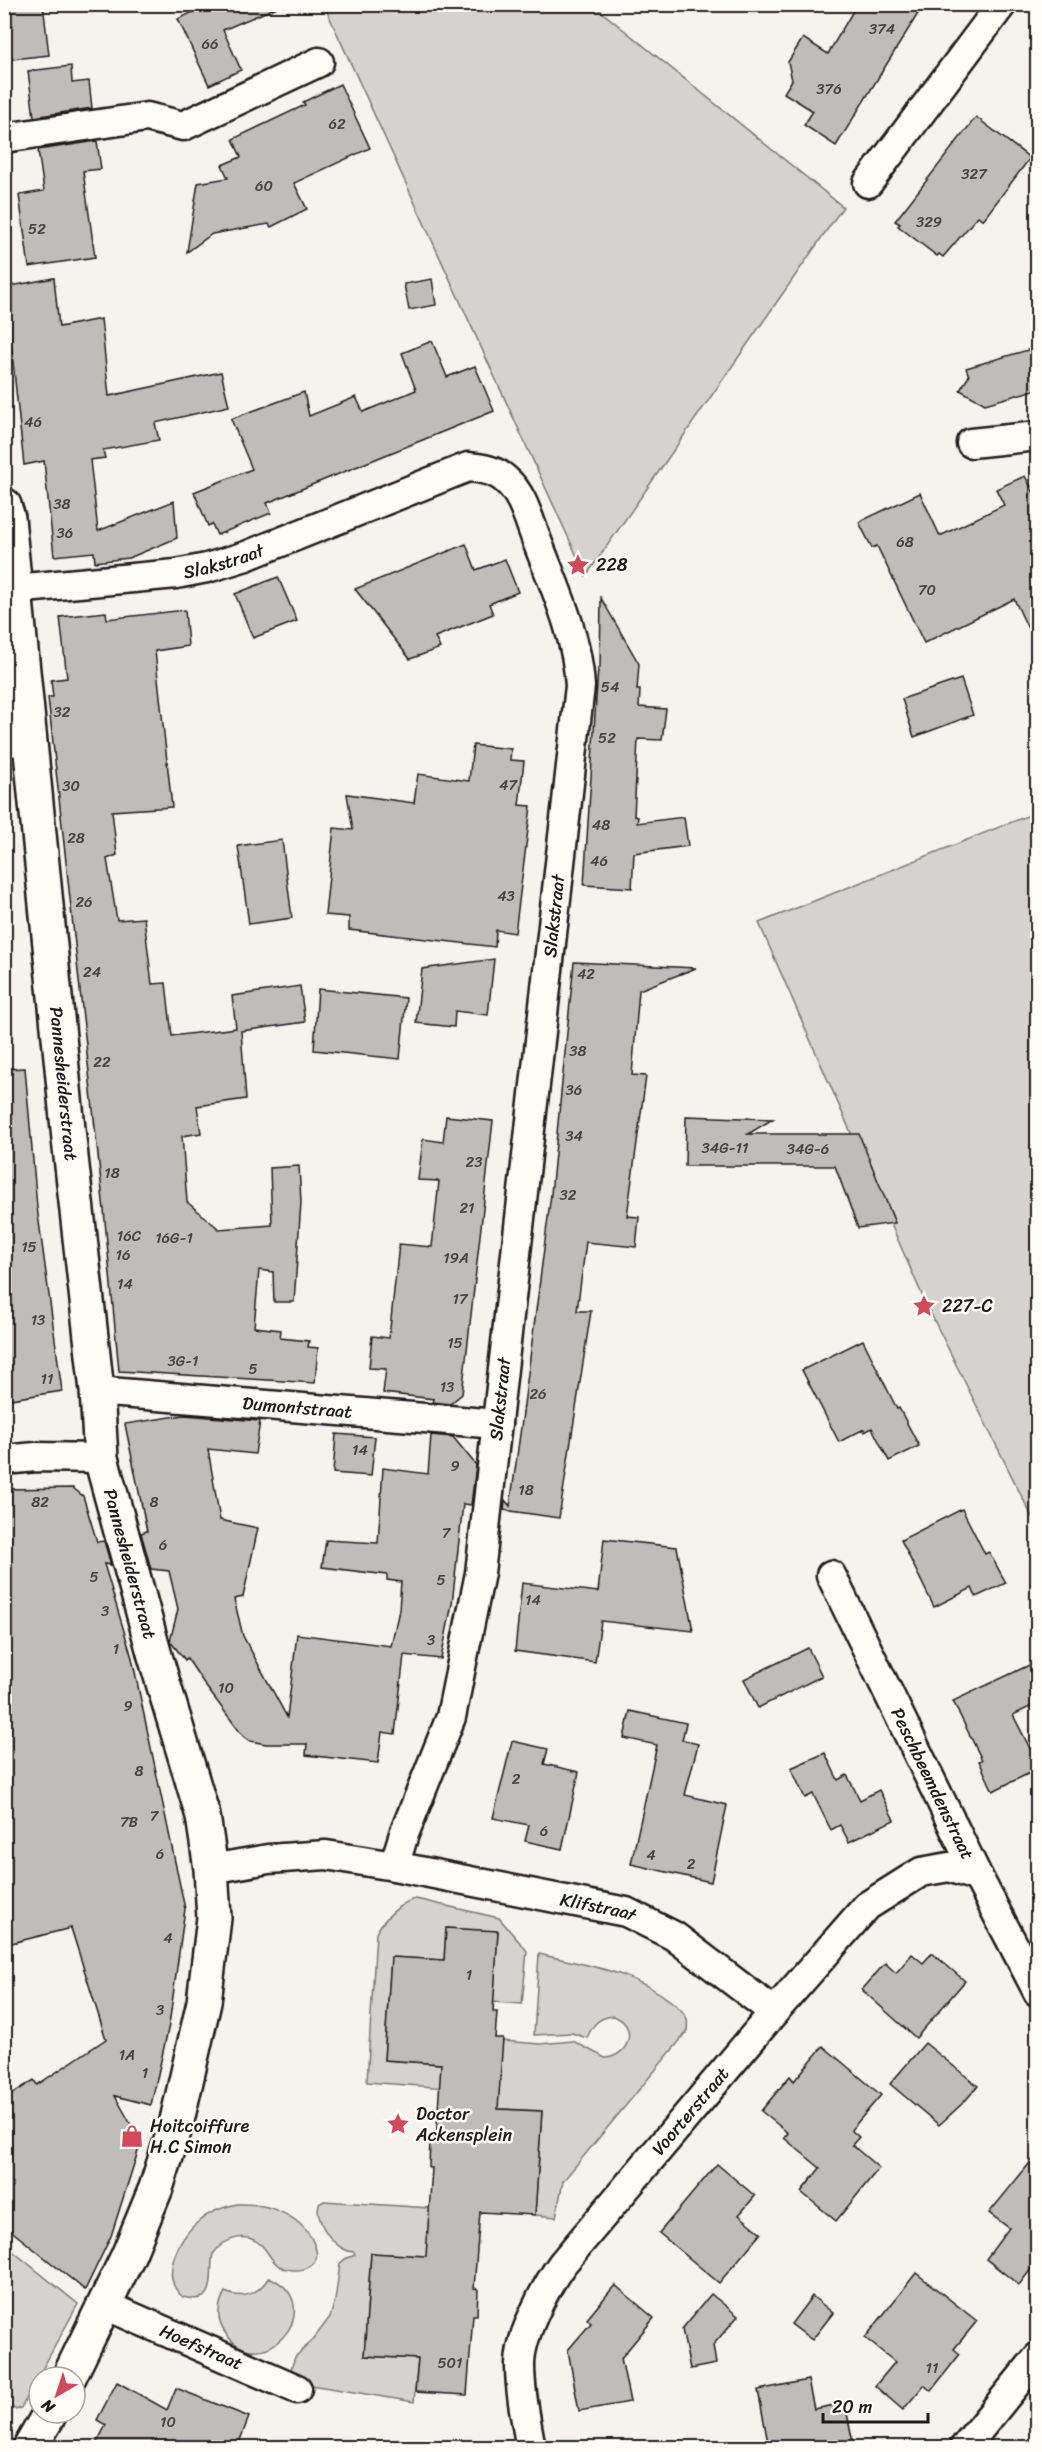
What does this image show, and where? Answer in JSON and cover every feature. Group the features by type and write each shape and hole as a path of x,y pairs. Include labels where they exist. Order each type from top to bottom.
{"street":[{"path":"868,183 1002,4"},
{"path":"4,138 147,117 183,126 319,62"},
{"path":"970,443 1038,436"},
{"name":"Slakstraat","path":"14,589 176,574 207,568 246,556 468,466 489,470 507,480 520,499 566,614 579,665 580,686 480,1573 451,1717 404,1834 394,1866"},
{"name":"Pannesheiderstraat","path":"4,505 8,518 14,589 17,741 69,1139 98,1391 101,1458 154,1656 203,1816 211,1869"},
{"name":"Dumontstraat","path":"98,1391 497,1424"},
{"path":"4,1460 36,1457 101,1458"},
{"name":"Peschbeemdenstraat","path":"831,1575 978,1877 1038,1992"},
{"path":"75,2365 128,2256 156,2188 185,2091 204,2002 214,1918 211,1869 268,1859 326,1855 394,1866"},
{"name":"Klifstraat","path":"394,1866 626,1912 674,1936 774,2012"},
{"name":"Voorterstraat","path":"531,2448 520,2363 530,2326 544,2289 562,2264 774,2012 867,1906 921,1872 949,1867 978,1877"},
{"name":"Hoefstraat","path":"105,2305 297,2389"},
{"path":"964,2448 1038,2357"},
{"path":"30,2448 43,2425"}],"shaded area":[{"path":"324,5 593,5 843,207 586,576"},
{"path":"1037,812 1037,1527 926,1304 759,923"},
{"path":"416,1899 499,1918 527,1951 522,2004 493,2002 498,1932 447,1928 444,1960 391,1957 384,2060 439,2064 442,2036 447,2088 367,2082 376,1933 393,1912 404,1903"},
{"path":"539,1954 608,1970 641,1983 676,2005 687,2019 687,2032 563,2181 556,2217 535,2215 542,2111 489,2108 503,2041 540,2044 573,2041 605,2058 620,2052 628,2040 628,2033 621,2020 613,2016 597,2022 587,2038 572,2033 534,2035"},
{"path":"324,2201 430,2208 427,2256 371,2253 364,2356 418,2359 414,2402 305,2384 293,2374 291,2369 295,2357 312,2341 330,2317 335,2301 340,2264 355,2255 354,2252 340,2247 333,2241 323,2227 318,2211 319,2204"},
{"path":"237,2204 273,2209 295,2220 311,2238 316,2250 314,2262 304,2269 291,2270 279,2266 258,2242 237,2238 224,2243 213,2254 208,2293 195,2299 183,2297 176,2289 172,2279 174,2257 179,2247 192,2228 203,2218 217,2210"},
{"path":"5,2245 78,2304 45,2365 27,2365 27,2397 21,2408 16,2410 5,2403"},
{"path":"269,2277 287,2290 294,2306 292,2322 284,2336 271,2346 255,2350 239,2346 224,2331 220,2322 219,2306 225,2292 238,2295 250,2294 260,2288"}],"building":[{"path":"4,4 43,4 49,55 4,60"},
{"path":"210,4 282,5 223,30 241,70 209,85 178,19"},
{"path":"857,4 924,4 836,146 804,125 813,111 784,93 792,80 788,62 803,38 828,54"},
{"path":"71,66 72,83 89,81 92,108 34,117 28,71"},
{"path":"340,84 370,148 294,183 307,209 271,227 269,224 212,234 187,252 198,183 228,178 222,165 241,157 233,139 305,105 303,102"},
{"path":"976,117 1030,158 983,220 978,216 943,257 939,254 937,256 898,226 900,224 895,221"},
{"path":"97,141 101,169 83,171 95,257 29,267 19,195 44,191 38,150"},
{"path":"54,278 59,327 101,319 109,396 221,372 229,406 155,423 159,440 103,450 105,458 90,460 98,531 174,501 177,538 129,558 95,562 94,552 54,556 44,461 24,465 5,287"},
{"path":"432,279 436,305 409,310 404,284"},
{"path":"432,341 447,377 475,366 494,411 267,503 271,513 217,535 212,524 208,526 194,492 252,469 231,419 304,392 309,416 356,397 363,412 416,390 402,353"},
{"path":"1038,347 1038,389 985,404 960,390 969,376 966,368"},
{"path":"1025,476 1038,501 1038,650 1014,599 924,643 877,546 872,548 859,522 920,493 940,536 1004,505 996,489"},
{"path":"466,544 476,570 505,559 518,592 489,604 493,614 435,637 440,648 410,659 355,589"},
{"path":"278,577 297,621 253,638 235,594"},
{"path":"601,598 639,664 637,690 640,690 639,707 666,709 662,740 638,739 634,816 638,817 637,823 684,817 688,846 634,853 632,888 584,885 598,668 600,668"},
{"path":"185,610 188,646 155,651 172,807 112,811 117,855 107,859 117,920 144,918 152,984 166,983 172,1036 236,1028 232,996 300,986 305,1022 241,1031 246,1099 197,1106 201,1133 182,1136 187,1202 219,1229 272,1225 270,1168 299,1166 301,1202 294,1302 274,1302 273,1272 259,1270 254,1327 281,1330 280,1338 309,1341 308,1347 318,1348 315,1383 119,1371 104,1210 48,697 53,697 51,680 67,678 60,617 106,612 107,619"},
{"path":"961,679 973,715 914,737 902,699"},
{"path":"473,745 511,749 510,760 524,761 519,805 531,806 515,933 496,930 495,947 349,930 349,917 325,915 334,828 353,830 347,794 414,803 418,774 469,781"},
{"path":"282,840 292,918 249,924 238,846"},
{"path":"494,959 488,1015 455,1011 454,1027 416,1023 422,969"},
{"path":"574,962 696,968 639,990 632,1075 646,1076 627,1216 639,1217 636,1247 586,1242 577,1311 591,1311 559,1518 504,1510 505,1500 510,1506 551,1194"},
{"path":"318,989 406,998 400,1059 314,1050"},
{"path":"25,1068 37,1207 62,1391 4,1400 4,1069"},
{"path":"446,1116 493,1121 462,1394 450,1404 433,1402 434,1399 383,1393 386,1369 369,1368 372,1336 389,1338 399,1244 432,1247 439,1181 418,1180 423,1139 443,1142"},
{"path":"686,1116 773,1119 748,1134 859,1134 895,1223 858,1228 835,1166 685,1166"},
{"path":"863,1340 897,1409 899,1408 919,1446 889,1461 872,1428 865,1432 864,1429 839,1442 802,1370"},
{"path":"184,1415 260,1421 255,1454 208,1449 220,1520 258,1528 243,1597 234,1599 243,1636 287,1717 297,1634 391,1646 399,1610 401,1582 387,1580 387,1575 322,1567 326,1540 378,1543 383,1468 428,1474 431,1435 453,1437 476,1465 471,1505 463,1504 452,1604 441,1659 404,1655 395,1734 382,1732 378,1763 306,1755 307,1744 266,1744 250,1741 243,1736 187,1658 185,1660 170,1641 178,1609 169,1571 151,1569 141,1533 147,1531 125,1424"},
{"path":"336,1434 375,1437 371,1476 333,1473"},
{"path":"73,1488 83,1496 97,1542 104,1541 111,1565 104,1564 132,1658 185,1909 169,2025 151,2105 115,2096 141,2142 111,2236 85,2290 4,2225 4,2099 34,2080 37,2085 106,2039 71,1928 4,1945 4,1489"},
{"path":"962,1509 985,1554 989,1552 1006,1583 976,1597 972,1588 934,1607 901,1540"},
{"path":"604,1539 677,1547 693,1631 601,1621 595,1662 515,1651 522,1583 598,1592"},
{"path":"808,1648 822,1676 758,1708 744,1679"},
{"path":"1038,1661 1038,1703 1013,1715 1038,1764 1038,1769 993,1791 979,1761 982,1760 953,1701"},
{"path":"630,1711 686,1723 682,1740 698,1744 685,1795 727,1805 711,1882 631,1864 657,1745 624,1738"},
{"path":"512,1741 548,1749 544,1764 579,1772 562,1849 525,1841 529,1825 493,1818"},
{"path":"825,1753 838,1780 847,1775 860,1800 879,1790 894,1820 849,1842 840,1825 831,1830 813,1794 805,1798 791,1768"},
{"path":"446,1928 498,1931 493,2012 497,2012 495,2038 503,2038 498,2109 542,2111 535,2215 480,2212 474,2288 478,2289 477,2315 473,2315 467,2395 415,2392 418,2359 364,2356 371,2253 426,2256 432,2168 429,2168 430,2140 436,2141 441,2064 384,2060 391,1957 444,1960"},
{"path":"932,1953 965,1981 916,2038 862,1990 885,1963 896,1973 912,1954 923,1963"},
{"path":"925,2043 978,2086 939,2125 890,2084"},
{"path":"823,2046 881,2095 851,2130 859,2137 852,2145 879,2168 836,2221 801,2192 820,2168 784,2138 788,2133 761,2111 790,2076 794,2081"},
{"path":"1038,2153 1038,2260 1019,2285 986,2259 1009,2228 989,2213"},
{"path":"717,2164 755,2196 739,2215 761,2233 719,2283 659,2233"},
{"path":"916,2273 977,2321 954,2349 960,2354 931,2391 924,2385 903,2410 875,2386 895,2362 865,2338"},
{"path":"615,2285 654,2318 621,2358 630,2402 579,2411 568,2350 591,2323 587,2319"},
{"path":"711,2294 738,2316 713,2345 716,2364 690,2369 682,2329"},
{"path":"812,2296 833,2313 812,2340 791,2324"},
{"path":"808,2380 814,2409 845,2403 854,2448 769,2448 758,2390"},
{"path":"117,2382 167,2410 176,2388 249,2417 237,2448 94,2448 106,2425 97,2420"}],"place":[{"name":"228","path":"578,565"},
{"name":"227-C","path":"924,1306"},
{"name":"Doctor Ackensplein","path":"398,2124"},
{"name":"Hoitcoiffure H.C Simon","path":"132,2136"}]}
